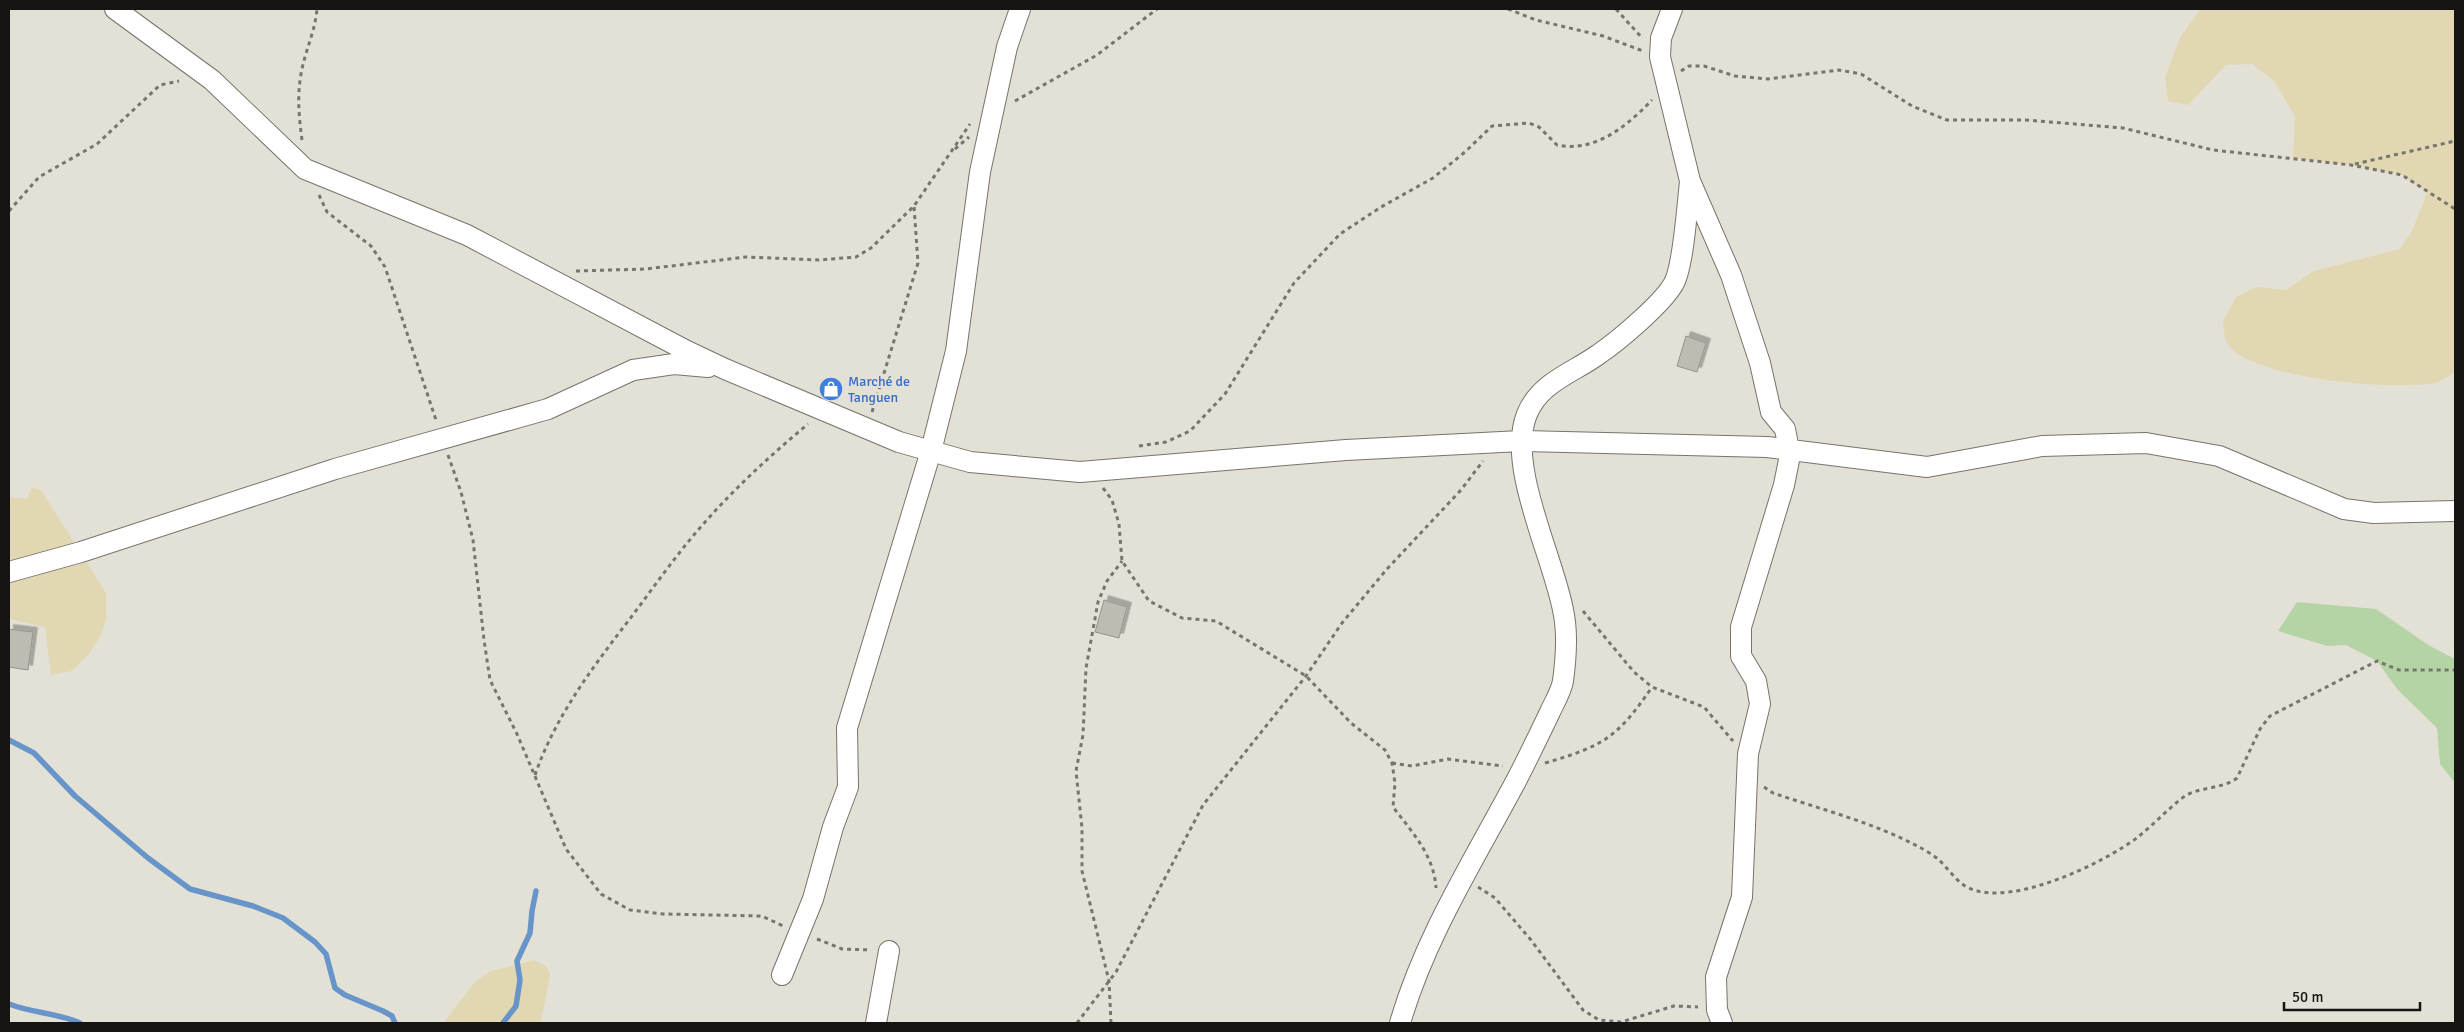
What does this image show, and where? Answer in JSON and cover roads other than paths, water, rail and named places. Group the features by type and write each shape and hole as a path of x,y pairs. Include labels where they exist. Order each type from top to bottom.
{"street":[{"path":"115,9 212,80 305,169 467,235 687,351 725,368 899,442 970,462 1080,472 1346,450 1521,441 1767,447 1927,467 2042,446 2146,442 2219,456 2344,509 2374,512 2455,511"},
{"path":"782,976 798,932 813,899 833,827 848,787 847,728 931,451 956,351 980,172 1007,47 1020,9"},
{"path":"1672,9 1661,38 1660,57 1690,181 1732,275 1760,363 1771,412 1785,429 1789,450 1784,485 1741,627 1741,656 1756,681 1760,704 1747,765 1742,897 1716,977 1717,1010 1721,1022"},
{"path":"1400,1023 1410,990 1438,927 1527,760 1562,684 1566,645 1564,612 1556,577 1530,499 1521,441 1527,415 1539,394 1557,379 1599,354 1666,294 1675,280 1677,272 1690,181"},
{"path":"9,572 82,552 335,469 548,408 633,370 674,364 725,368"},
{"path":"876,1023 889,951"}],"waterway":[{"path":"9,740 34,753 75,796 148,858 190,889 253,906 283,918 315,942 326,954 335,988 345,995 392,1016 395,1023"},
{"path":"503,1023 516,1006 520,980 517,961 530,933 536,891"},
{"path":"9,1004 80,1023"}],"place":[{"name":"Marché de Tanguen","path":"831,389"}]}
